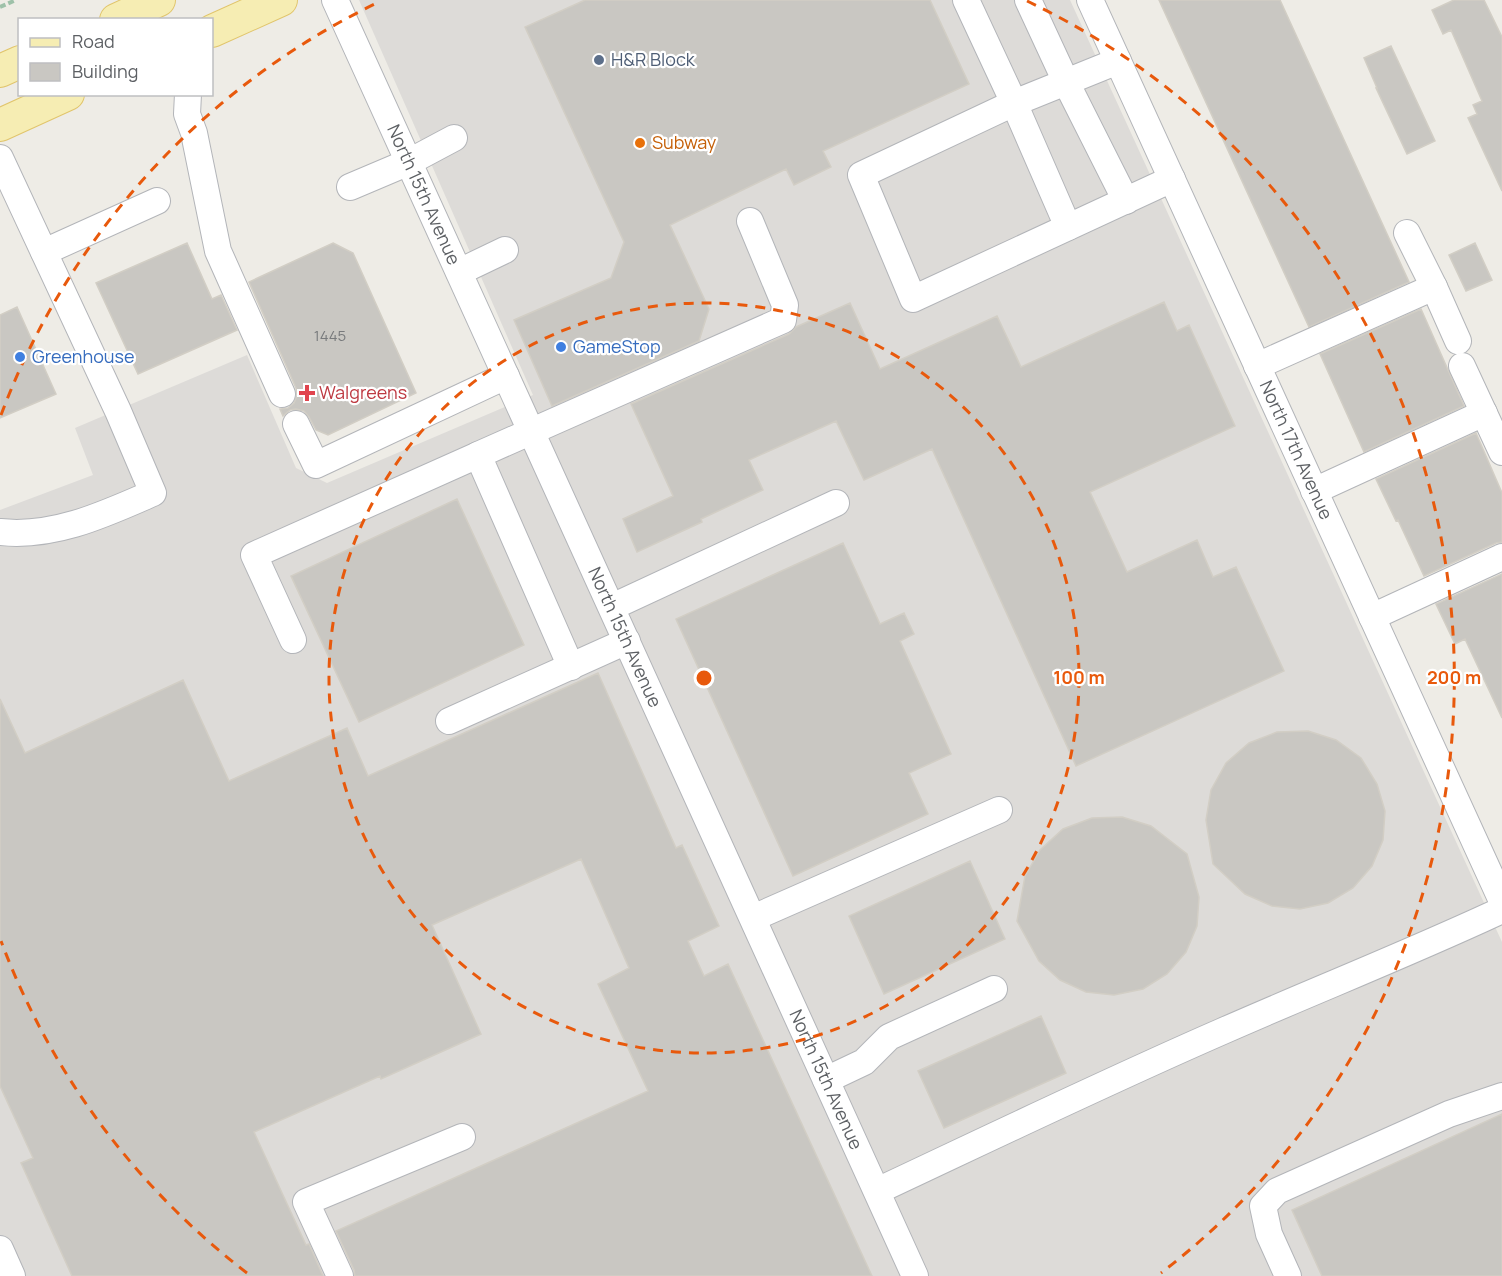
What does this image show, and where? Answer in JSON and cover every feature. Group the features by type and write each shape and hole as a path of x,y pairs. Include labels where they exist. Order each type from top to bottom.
{"main road":[{"path":"120,18 159,0"},
{"path":"213,31 281,0"},
{"path":"0,71 18,64"},
{"path":"0,125 64,96"}],"street":[{"name":"North 15th Avenue","path":"335,0 915,1276"},
{"path":"966,0 1068,227"},
{"path":"1028,0 1126,201"},
{"name":"North 17th Avenue","path":"1090,0 1502,901"},
{"path":"1118,61 1014,103 861,175 913,300 1172,179"},
{"path":"171,96 188,104 218,251 282,394"},
{"path":"350,187 409,162 454,138"},
{"path":"0,158 118,411 153,493 77,523 35,533 0,532"},
{"path":"44,252 157,201"},
{"path":"293,640 254,555 783,320 785,305 750,222"},
{"path":"1407,233 1434,287 1502,452"},
{"path":"459,272 505,250"},
{"path":"1257,366 1434,287"},
{"path":"296,424 316,465 506,376"},
{"path":"1314,491 1484,413"},
{"path":"478,455 571,667"},
{"path":"612,607 836,503"},
{"path":"1372,617 1502,557"},
{"path":"449,721 627,641"},
{"path":"753,918 999,810"},
{"path":"877,1191 1191,1045 1502,910"},
{"path":"826,1080 864,1062 889,1037 994,989"},
{"path":"1288,1276 1269,1234 1263,1206 1277,1191 1449,1113 1502,1096"},
{"path":"339,1276 306,1202 462,1137"},
{"path":"0,1250 12,1276"}],"path":[{"path":"0,7 16,0"}],"shaded area":[{"path":"359,0 1070,0 1502,942 1502,1276 13,1276 0,1249 0,510 93,475 75,428 247,355 296,468 327,483 533,395"}],"building":[{"path":"585,0 930,0 969,84 823,151 831,167 794,185 786,169 670,225 709,309 699,341 552,406 514,320 611,278 624,242 525,27"},
{"path":"1159,0 1280,0 1409,282 1309,327"},
{"path":"1454,0 1484,0 1502,37 1502,191 1468,118 1477,114 1473,105 1482,101 1451,30 1443,34 1432,10"},
{"path":"1391,46 1435,141 1407,154 1364,58"},
{"path":"187,243 212,299 221,295 237,330 138,374 96,283"},
{"name":"Walgreens","path":"333,243 353,253 416,393 328,435 316,430 304,411 290,410 283,416 280,409 288,408 294,403 297,396 296,388 249,282"},
{"path":"1475,243 1492,280 1466,291 1449,255"},
{"path":"1164,302 1177,331 1189,325 1235,426 1090,492 1127,572 1197,540 1213,577 1236,567 1284,671 1076,766 932,449 864,480 836,421 749,460 763,490 637,552 623,519 673,496 631,404 789,334 796,327 850,303 880,369 997,316 1021,367"},
{"name":"Greenhouse","path":"17,307 56,394 0,418 0,315"},
{"path":"1421,309 1464,406 1364,452 1320,354"},
{"path":"1476,433 1502,493 1502,542 1424,576 1376,479"},
{"path":"457,499 524,645 359,722 291,576"},
{"path":"843,543 880,624 904,613 914,634 900,641 951,754 909,773 928,814 793,876 676,619"},
{"path":"1502,574 1502,718 1465,639 1455,644 1436,604"},
{"path":"598,673 676,848 682,845 719,926 688,941 704,976 728,964 872,1276 355,1276 336,1231 648,1091 598,984 629,968 581,859 432,925 481,1034 254,1132 306,1245 309,1244 323,1276 72,1276 21,1163 33,1158 0,1086 0,699 25,753 183,680 229,781 347,728 368,776"},
{"path":"1308,731 1336,740 1361,758 1377,784 1385,811 1383,840 1372,866 1353,888 1328,903 1300,909 1272,906 1245,894 1213,864 1206,820 1211,790 1226,763 1249,743 1277,732"},
{"path":"1122,817 1151,826 1187,854 1199,897 1197,926 1186,952 1167,974 1143,989 1114,995 1086,992 1060,980 1039,961 1017,921 1025,876 1040,850 1063,829 1092,818"},
{"path":"970,861 1005,939 884,994 849,916"},
{"path":"1041,1016 1066,1073 944,1128 918,1071"},
{"path":"1502,1114 1502,1276 1322,1276 1292,1210"}],"place":[{"name":"H&R Block","path":"599,60"},
{"name":"Subway","path":"640,143"},
{"name":"GameStop","path":"561,347"},
{"name":"Greenhouse","path":"20,357"},
{"name":"Walgreens","path":"307,393"}]}
